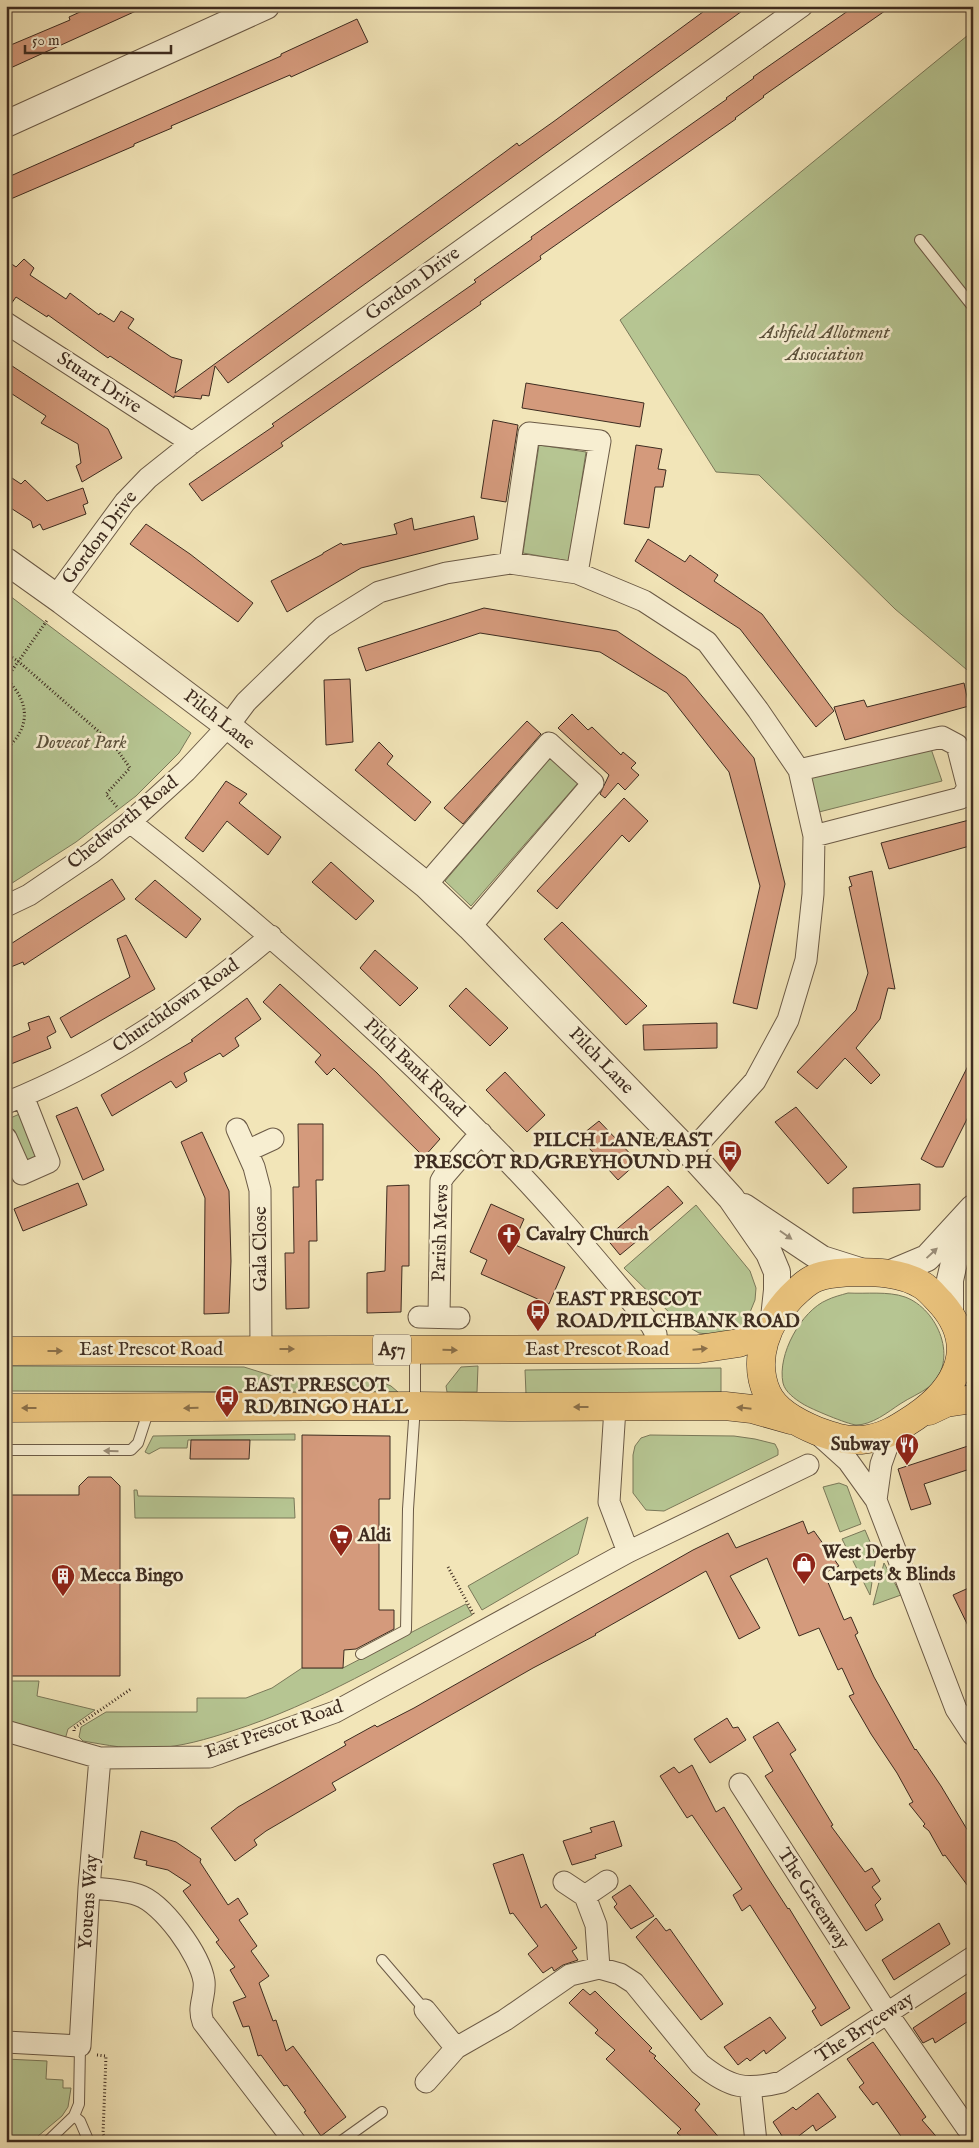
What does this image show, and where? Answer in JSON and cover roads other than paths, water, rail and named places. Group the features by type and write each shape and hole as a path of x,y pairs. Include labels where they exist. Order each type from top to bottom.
{"highway":[{"name":"A57","path":"6,1408 415,1406 615,1408 725,1406 752,1409 839,1439 858,1440 878,1438 892,1432 918,1415 942,1396 951,1386 960,1370 963,1350 960,1325 922,1285 876,1273 831,1274 807,1282 781,1308 765,1336 762,1377 767,1395 802,1425"},
{"name":"East Prescot Road","path":"6,1351 698,1349 739,1343 753,1337 773,1320"},
{"name":"A57","path":"918,1415 946,1403 973,1399"}],"street":[{"path":"6,124 266,6"},
{"name":"Gordon Drive","path":"59,598 126,502 148,478 192,443 802,6"},
{"name":"Stuart Drive","path":"6,323 192,443"},
{"path":"510,563 529,433 600,441 577,573"},
{"name":"Pilch Lane","path":"6,561 59,598 228,726 426,885 470,926 690,1152 731,1198 769,1253 777,1272 773,1320"},
{"name":"Chedworth Road","path":"6,906 28,895 91,853 130,822 186,771 228,726 246,702 323,627 379,592 446,573 510,563 577,573 644,601 707,642 758,710 799,770"},
{"path":"690,1152 754,1081 788,1020 806,960 813,894 814,836 799,770 942,737 957,745 968,788 961,798 814,836"},
{"path":"426,885 549,744 593,783 470,926"},
{"name":"Pilch Bank Road","path":"130,822 271,936 354,1010 481,1133 596,1259 651,1325 656,1334 657,1350"},
{"name":"Churchdown Road","path":"6,1138 22,1174 49,1162 15,1100 116,1050 163,1020 227,974 271,936"},
{"name":"Gala Close","path":"237,1129 257,1177 260,1196 261,1349"},
{"name":"Parish Mews","path":"439,1318 441,1181 481,1133"},
{"path":"247,1151 272,1139"},
{"name":"Pilch Lane","path":"731,1198 822,1259 876,1273"},
{"path":"876,1273 927,1258 973,1209"},
{"path":"960,1325 950,1280 956,1254 973,1209"},
{"path":"615,1408 609,1502 628,1552"},
{"path":"802,1425 848,1461 876,1500 956,1709 973,1735"},
{"path":"876,1500 881,1464 892,1432"},
{"name":"East Prescot Road","path":"6,1731 100,1758 209,1757 334,1712 628,1552 808,1465"},
{"name":"Youens Way","path":"80,2046 89,1888 100,1758"},
{"name":"The Greenway","path":"740,1784 887,2013 967,2128"},
{"path":"585,1896 607,1881"},
{"path":"426,2082 456,2048 505,2020 570,1974 599,1968 596,1925 585,1896 564,1882"},
{"path":"89,1888 140,1896 159,1909 172,1922 201,1969 205,1983 200,2012 203,2022 295,2142"},
{"name":"The Bryceway","path":"599,1968 620,1974 634,1984 706,2069 726,2082 753,2088 782,2082 973,1957"},
{"path":"425,2010 456,2048"},
{"path":"6,2042 80,2046"},
{"path":"753,2088 751,2095 756,2142"}],"lane":[{"path":"920,240 973,308"},
{"name":"A57","path":"415,1350 415,1406"},
{"path":"362,1654 406,1630 410,1467 415,1406"},
{"path":"6,1450 131,1450 138,1443 150,1408"},
{"path":"382,1960 425,2010"},
{"path":"47,2142 74,2116 79,2104 80,2046"},
{"path":"340,2142 382,2112"},
{"path":"74,2116 80,2121 89,2142"}],"place":[{"name":"PILCH LANE/EAST PRESCOT RD/GREYHOUND PH","path":"730,1173"},
{"name":"Cavalry Church","path":"509,1256"},
{"name":"EAST PRESCOT ROAD/PILCHBANK ROAD","path":"538,1332"},
{"name":"EAST PRESCOT RD/BINGO HALL","path":"227,1418"},
{"name":"Subway","path":"907,1466"},
{"name":"Aldi","path":"341,1557"},
{"name":"West Derby Carpets & Blinds","path":"804,1585"},
{"name":"Mecca Bingo","path":"63,1597"}],"park label":[{"name":"Ashfield Allotment Association","path":"825,344"},
{"name":"Dovecot Park","path":"81,743"}]}
